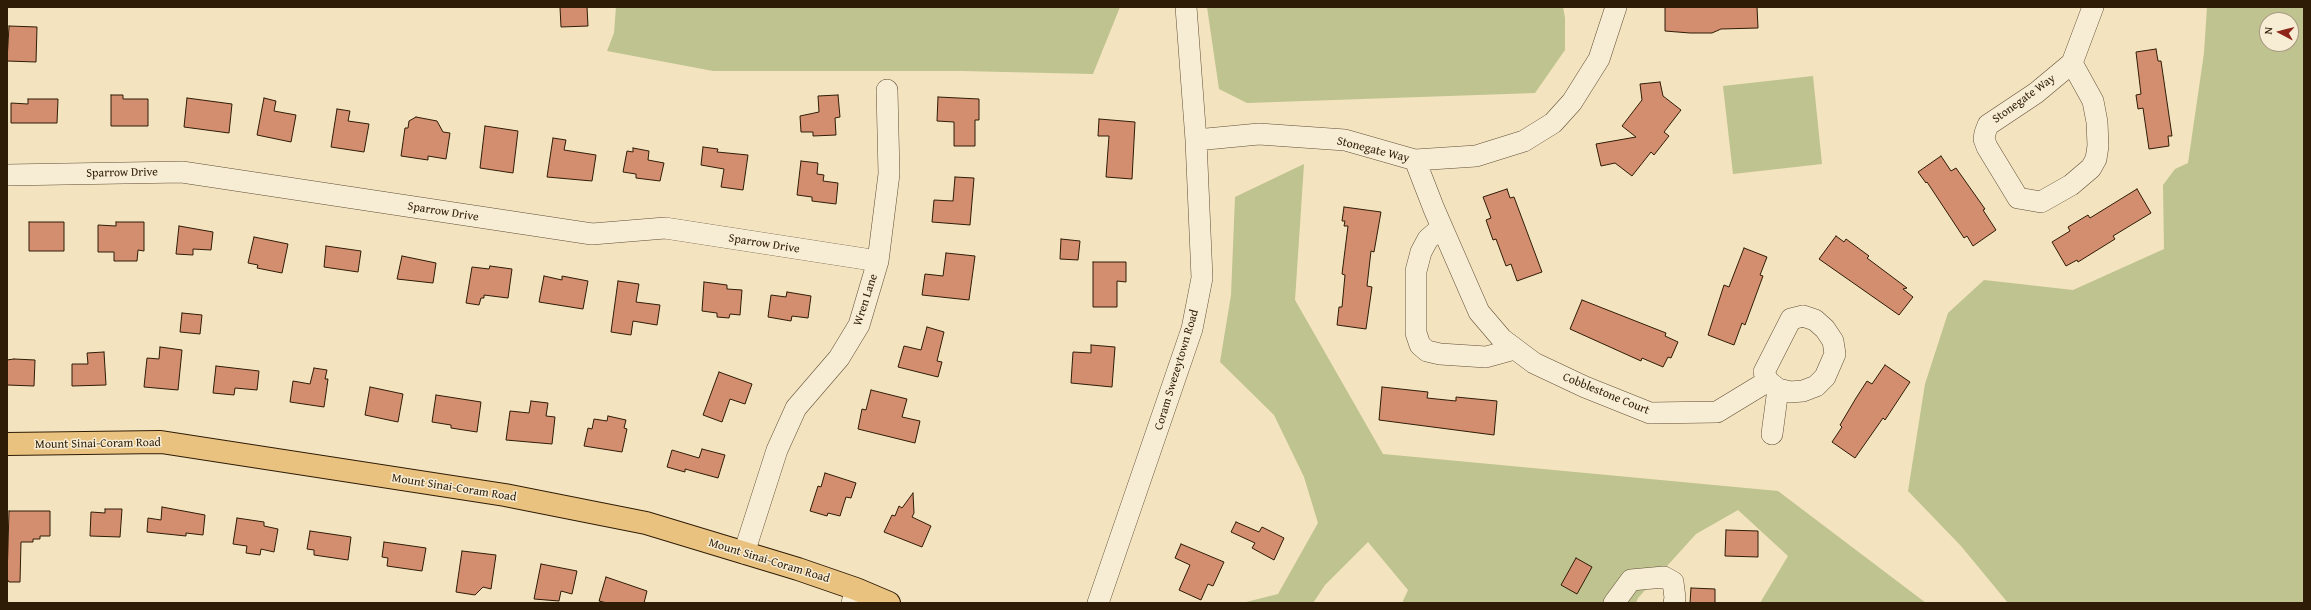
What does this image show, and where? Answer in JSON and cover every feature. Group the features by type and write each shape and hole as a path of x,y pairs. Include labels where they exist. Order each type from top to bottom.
{"main road":[{"name":"Mount Sinai-Coram Road","path":"7,444 161,442 505,495 646,523 744,553 854,596 889,603"}],"street":[{"name":"Coram Swezeytown Road","path":"1098,603 1192,329 1202,278 1196,140 1186,7"},
{"name":"Stonegate Way","path":"1196,140 1259,134 1345,140 1415,160 1476,156 1524,141 1553,123 1572,102 1600,59 1616,7"},
{"name":"Stonegate Way","path":"2072,63 2093,101 2098,140 2096,158 2091,168 2071,185 2042,202 2018,198 1986,147 1984,139 1988,125 2036,93 2072,63 2093,7"},
{"name":"Wren Lane","path":"744,553 777,450 796,408 839,358 859,325 878,261 889,174 887,90"},
{"name":"Cobblestone Court","path":"1415,160 1479,312 1502,339 1515,349 1534,363 1577,384 1650,413 1716,412 1773,385 1772,434"},
{"name":"Sparrow Drive","path":"7,175 182,172 592,234 665,228 878,261"},
{"path":"1442,227 1428,239 1421,252 1416,271 1416,333 1420,345 1427,351 1440,354 1486,357 1515,349"},
{"path":"1614,603 1631,580 1658,577 1664,577 1673,582 1676,598 1674,603"}],"green space":[{"path":"616,7 1120,7 1093,74 962,71 713,71 607,51 614,33"},
{"path":"1207,7 1563,7 1565,18 1565,50 1535,93 1247,103 1219,89"},
{"path":"2207,7 2304,7 2304,603 2008,603 1961,546 1908,491 1925,384 1948,313 1984,280 2073,290 2164,249 2163,185 2175,169 2188,163 2204,53"},
{"path":"1813,76 1822,164 1733,174 1723,86"},
{"path":"1304,164 1295,300 1383,454 1778,491 1926,603 1760,603 1788,556 1738,510 1696,534 1638,598 1636,603 1402,603 1408,590 1368,542 1325,585 1313,603 1242,603 1278,594 1318,523 1304,477 1274,415 1220,362 1231,295 1235,197"}],"building":[{"path":"560,7 587,7 588,26 561,27"},
{"path":"1665,7 1757,7 1758,28 1721,29 1712,33 1665,31"},
{"path":"9,26 37,27 36,62 7,61"},
{"path":"2156,49 2158,61 2161,61 2172,136 2168,136 2169,146 2149,149 2143,108 2138,109 2136,95 2141,94 2136,52"},
{"path":"1660,82 1663,96 1681,110 1664,132 1669,136 1654,155 1651,152 1632,176 1615,163 1601,166 1596,144 1636,137 1622,126 1642,100 1640,84"},
{"path":"111,95 123,95 123,99 148,99 148,126 111,126"},
{"path":"838,95 840,117 835,118 836,135 813,136 813,132 801,132 800,116 819,112 818,96"},
{"path":"938,97 979,99 979,120 975,120 975,146 954,146 954,122 937,121"},
{"path":"187,98 232,104 229,133 184,127"},
{"path":"264,98 276,101 274,111 296,115 291,142 257,135"},
{"path":"28,99 58,99 57,123 11,123 11,103 28,104"},
{"path":"337,109 350,111 348,121 369,124 364,152 331,147"},
{"path":"416,117 437,121 443,132 450,133 446,159 428,156 428,160 401,156 405,128 408,128 409,121"},
{"path":"1099,119 1135,122 1132,179 1106,177 1109,136 1098,136"},
{"path":"485,126 518,131 513,173 480,168"},
{"path":"553,138 566,140 564,150 596,155 592,181 547,177"},
{"path":"703,147 718,149 717,152 748,155 743,190 721,187 724,169 701,165"},
{"path":"633,148 649,151 648,160 664,163 660,181 636,178 636,174 623,172 627,151 633,152"},
{"path":"1941,156 1951,171 1956,168 1985,209 1983,210 1996,230 1973,246 1967,236 1964,238 1927,182 1926,183 1918,172"},
{"path":"801,161 818,163 817,174 824,175 823,181 838,183 836,204 812,201 812,197 797,195"},
{"path":"955,177 974,178 970,225 932,222 934,200 953,201"},
{"path":"1507,189 1510,198 1514,197 1542,272 1517,281 1511,264 1506,266 1496,239 1493,240 1486,220 1491,218 1483,197"},
{"path":"2137,189 2151,213 2113,236 2115,239 2078,262 2077,260 2066,266 2052,242 2070,231 2068,227 2088,215 2090,218"},
{"path":"1344,207 1381,212 1374,252 1371,251 1367,286 1372,287 1366,329 1337,325 1339,307 1342,307 1345,275 1342,274 1348,226 1344,226 1345,221 1342,221"},
{"path":"29,222 64,222 64,251 29,251"},
{"path":"116,222 144,222 144,251 138,250 137,261 114,261 114,252 98,252 98,225 116,226"},
{"path":"179,226 213,232 211,250 193,249 193,255 176,254"},
{"path":"1836,236 1844,242 1846,239 1869,256 1867,258 1907,288 1903,289 1913,297 1899,315 1819,259"},
{"path":"254,237 288,244 282,273 257,268 258,265 248,263"},
{"path":"1061,239 1080,241 1078,260 1060,259"},
{"path":"326,246 361,251 358,272 324,267"},
{"path":"1744,248 1767,257 1760,275 1763,276 1745,325 1742,323 1734,345 1708,335 1724,285 1729,287"},
{"path":"946,253 975,256 969,300 922,295 925,274 943,276"},
{"path":"402,256 436,263 433,283 397,279"},
{"path":"1093,262 1126,262 1126,282 1117,281 1117,307 1093,307"},
{"path":"490,266 512,269 508,298 484,295 484,298 481,298 479,305 466,303 472,267 489,269"},
{"path":"544,276 562,280 562,276 588,281 583,309 539,302"},
{"path":"618,281 639,284 636,302 660,305 657,325 633,321 631,335 611,332"},
{"path":"704,282 727,285 727,289 742,290 740,315 730,314 729,318 717,317 717,313 702,311"},
{"path":"787,292 811,296 808,318 792,316 791,321 768,317 771,295 786,297"},
{"path":"1582,300 1666,333 1665,336 1678,342 1671,358 1668,357 1663,367 1642,358 1641,361 1570,329"},
{"path":"182,313 202,315 200,334 180,332"},
{"path":"927,327 944,332 937,361 942,362 938,377 898,367 904,346 921,350"},
{"path":"1091,345 1115,347 1112,387 1071,383 1073,352 1091,353"},
{"path":"160,347 182,350 178,390 144,387 147,358 159,359"},
{"path":"104,352 106,385 72,386 72,364 88,364 87,353"},
{"path":"7,360 35,360 34,386 7,385"},
{"path":"1885,365 1910,382 1885,420 1883,418 1855,458 1832,442 1842,427 1840,425 1867,381 1872,384"},
{"path":"216,366 259,371 257,390 235,388 234,395 213,393"},
{"path":"314,368 327,370 325,379 328,379 324,407 290,402 293,381 310,384"},
{"path":"719,372 752,384 745,404 730,399 722,422 703,415"},
{"path":"370,387 403,394 398,422 365,415"},
{"path":"1382,387 1428,392 1427,398 1456,401 1456,397 1497,401 1494,435 1379,420"},
{"path":"871,390 907,399 902,417 920,421 915,443 858,429 862,409 866,410"},
{"path":"436,395 481,402 477,432 451,428 451,425 432,422"},
{"path":"531,401 548,403 546,416 555,417 552,444 506,440 510,411 529,413"},
{"path":"608,416 626,420 624,428 627,429 622,452 584,446 588,428 592,429 594,419 607,421"},
{"path":"702,449 725,455 718,478 685,469 685,472 667,467 672,450 699,458"},
{"path":"825,473 856,483 851,498 846,497 840,516 828,513 827,516 810,511 818,486 821,487"},
{"path":"913,493 914,513 912,517 931,526 922,547 884,532 892,515 895,516 899,506 902,508"},
{"path":"162,507 205,515 203,535 186,533 186,536 147,532 148,518 161,520"},
{"path":"105,509 122,509 120,537 90,536 91,512 105,513"},
{"path":"9,511 50,511 50,536 40,536 40,539 33,539 33,542 21,542 20,582 9,582 7,579"},
{"path":"237,518 264,522 264,526 278,529 274,552 261,549 260,555 246,553 247,546 233,544"},
{"path":"1236,522 1259,532 1262,527 1284,538 1274,560 1252,548 1255,543 1231,532"},
{"path":"1726,530 1758,531 1758,557 1725,556"},
{"path":"310,531 351,537 348,560 314,555 314,550 307,549"},
{"path":"384,542 426,548 422,571 387,566 388,558 382,557"},
{"path":"1181,544 1224,562 1213,586 1208,584 1201,600 1179,590 1190,565 1175,558"},
{"path":"462,551 496,555 491,589 483,587 475,595 456,592"},
{"path":"1576,558 1592,567 1577,594 1561,585"},
{"path":"541,564 577,571 572,594 561,591 559,601 534,599"},
{"path":"606,577 647,591 644,603 607,603 599,601"},
{"path":"1691,588 1715,589 1715,603 1690,603"}]}
